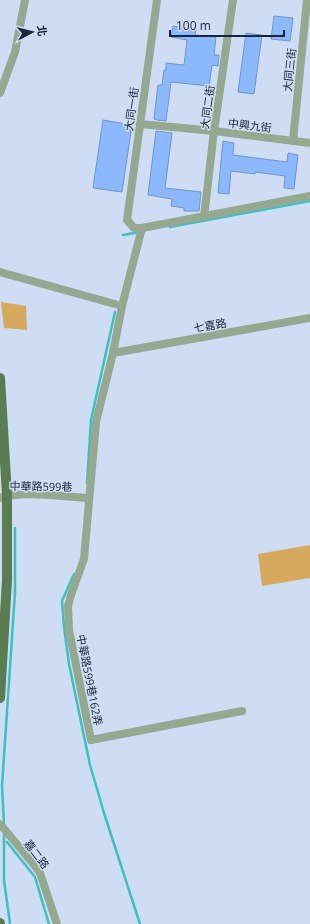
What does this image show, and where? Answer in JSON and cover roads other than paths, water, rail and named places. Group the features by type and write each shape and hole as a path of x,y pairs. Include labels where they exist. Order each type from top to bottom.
{"main road":[{"path":"0,378 7,580 0,698"}],"street":[{"path":"0,93 15,52 25,0"},
{"name":"大同一街","path":"142,228 134,228 127,220 157,0"},
{"name":"大同二街","path":"204,217 214,131 233,0"},
{"name":"大同三街","path":"293,142 307,0"},
{"name":"中興九街","path":"140,124 214,131 310,143"},
{"path":"85,498 96,422 113,353 122,306 142,228 310,196"},
{"path":"0,272 122,306"},
{"name":"七嘉路","path":"113,353 310,318"},
{"name":"中華路599巷","path":"4,496 23,494 85,498"},
{"name":"中華路599巷162弄","path":"85,498 84,559 68,606 69,630 91,740 242,711"},
{"name":"嘉二路","path":"0,824 40,873 57,924"}],"waterway":[{"path":"170,227 310,201"},
{"path":"123,235 140,232"},
{"path":"87,483 91,420 115,312"},
{"path":"4,824 2,786 15,593 15,528"},
{"path":"74,574 62,601 69,664 90,765 140,924"},
{"path":"4,833 4,880 10,924"},
{"path":"7,842 35,877 49,924"}]}
